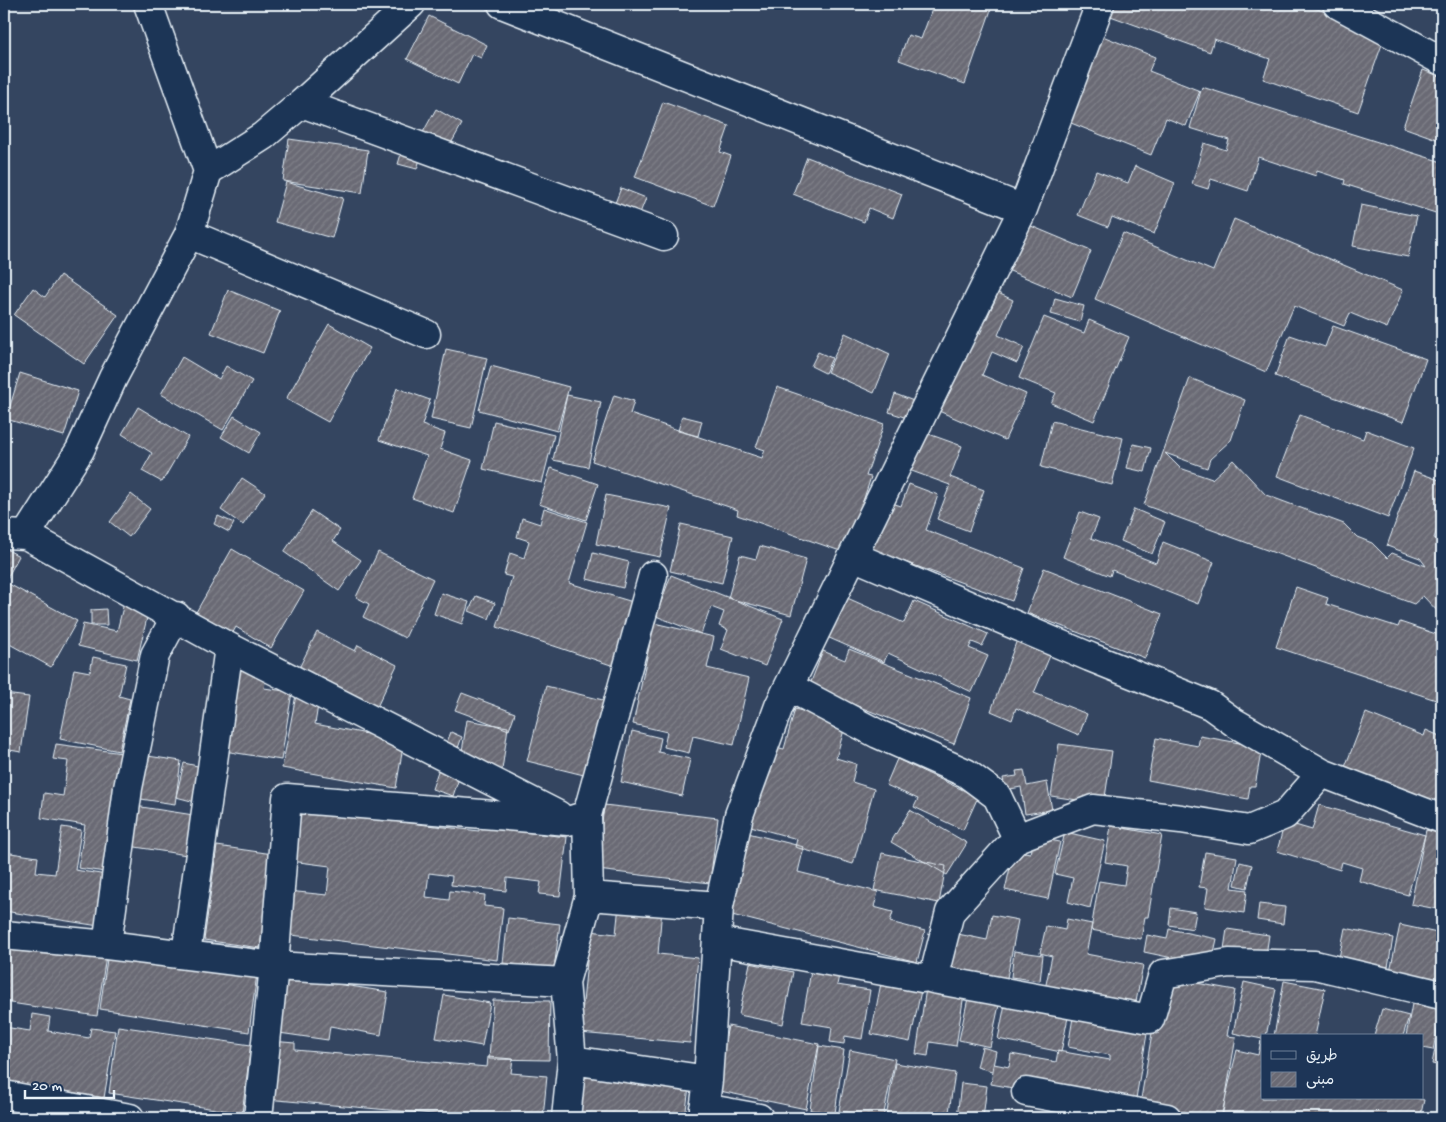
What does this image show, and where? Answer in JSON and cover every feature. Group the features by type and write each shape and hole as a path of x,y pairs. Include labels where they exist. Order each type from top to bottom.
{"street":[{"path":"148,4 208,172 189,234 113,378 80,450 15,534 176,616 230,647 578,818"},
{"path":"208,172 263,136 411,4"},
{"path":"502,4 1023,209"},
{"path":"759,1118 704,1113 708,1080 719,906 739,815 779,706 1023,209 1100,4"},
{"path":"1337,4 1442,61"},
{"path":"302,103 664,236"},
{"path":"189,234 426,334"},
{"path":"853,556 1090,657 1210,704 1235,723 1322,773 1442,819"},
{"path":"566,1118 572,1060 566,982 589,896 578,818 653,575"},
{"path":"107,945 128,788 155,655 176,616"},
{"path":"186,954 230,647"},
{"path":"788,687 878,734 966,773 997,796 1017,838"},
{"path":"1322,773 1285,816 1249,830 1181,819 1093,809 1017,838 950,912 933,978 1150,1019 1163,974 1229,963 1315,965 1442,995"},
{"path":"258,1118 274,966 287,798 578,818"},
{"path":"589,896 719,906"},
{"path":"4,935 186,954 274,966 566,982"},
{"path":"717,941 922,978"},
{"path":"572,1060 708,1080"},
{"path":"1026,1092 1167,1118"},
{"path":"4,1095 130,1118"}],"building":[{"path":"934,4 984,4 992,7 965,84 899,60 908,35 921,39"},
{"path":"1109,4 1303,4 1386,33 1358,112 1263,79 1270,59 1214,39 1210,52 1105,14"},
{"path":"429,16 487,45 481,58 472,54 458,84 407,59"},
{"path":"1095,33 1155,57 1149,71 1200,91 1186,126 1166,118 1151,155 1061,119"},
{"path":"1423,70 1442,77 1442,141 1403,127"},
{"path":"1202,87 1442,162 1442,215 1344,184 1345,180 1317,171 1316,176 1258,157 1248,191 1211,179 1208,189 1192,184 1204,143 1226,150 1229,140 1190,128"},
{"path":"663,102 729,126 720,152 731,156 713,206 635,177"},
{"path":"436,109 462,124 448,149 422,134"},
{"path":"289,139 368,150 362,193 283,181"},
{"path":"402,151 421,156 417,169 398,164"},
{"path":"807,157 902,194 893,218 869,208 864,222 793,194"},
{"path":"1135,166 1175,183 1154,234 1112,217 1108,227 1078,215 1096,171 1128,183"},
{"path":"286,182 343,198 332,238 275,222"},
{"path":"621,188 646,198 636,223 611,213"},
{"path":"1361,205 1417,216 1408,257 1353,246"},
{"path":"1234,219 1403,290 1387,328 1350,313 1344,326 1294,306 1266,372 1095,299 1123,233 1213,271"},
{"path":"1024,223 1091,251 1072,297 1005,269"},
{"path":"60,275 118,315 84,364 14,315 33,288 45,297"},
{"path":"228,290 280,311 263,353 211,333"},
{"path":"998,293 1013,300 998,335 1024,347 1017,363 992,352 982,375 1026,394 1005,440 932,408 971,330 980,334"},
{"path":"1055,298 1084,306 1080,322 1051,314"},
{"path":"1044,317 1084,333 1089,320 1129,337 1094,421 1051,403 1056,393 1019,378"},
{"path":"329,324 370,348 328,422 286,399"},
{"path":"1333,326 1426,359 1403,422 1275,376 1290,335 1325,347"},
{"path":"845,333 890,354 874,393 827,372"},
{"path":"446,349 487,358 471,428 431,419"},
{"path":"818,352 832,358 825,373 811,366"},
{"path":"182,357 219,379 226,366 252,381 223,430 161,394"},
{"path":"491,366 569,387 557,431 479,410"},
{"path":"20,373 78,391 64,436 6,419"},
{"path":"1190,378 1245,400 1231,440 1210,459 1207,468 1165,453 1180,468 1212,479 1233,460 1266,495 1344,524 1357,537 1372,543 1387,558 1392,553 1426,566 1420,558 1387,546 1414,471 1442,481 1442,516 1434,538 1442,541 1442,616 1423,596 1414,604 1144,505"},
{"path":"777,387 884,424 866,476 871,477 846,553 737,515 738,510 592,461 614,395 634,401 630,414 762,458 765,450 756,447"},
{"path":"397,388 430,400 422,425 445,433 440,449 472,460 454,513 412,498 427,456 379,440"},
{"path":"895,394 919,403 913,420 889,412"},
{"path":"567,395 601,402 588,467 553,460"},
{"path":"138,407 188,437 162,482 142,471 152,453 122,434"},
{"path":"1300,415 1363,439 1366,430 1414,448 1388,518 1277,476"},
{"path":"234,416 261,432 249,453 221,437"},
{"path":"682,416 702,421 698,436 678,431"},
{"path":"494,421 554,435 542,483 483,469"},
{"path":"1052,421 1123,438 1112,485 1041,467"},
{"path":"923,432 962,446 950,477 984,490 969,531 937,519 950,485 909,470"},
{"path":"1133,444 1151,448 1145,472 1127,468"},
{"path":"551,468 598,484 586,520 539,504"},
{"path":"242,478 265,493 243,525 221,510"},
{"path":"909,484 938,495 926,530 1024,568 1012,601 872,550 889,502 901,506"},
{"path":"131,494 150,509 129,537 110,522"},
{"path":"606,495 671,508 660,557 596,544"},
{"path":"544,508 587,522 569,583 633,602 614,666 497,627 512,577 504,575 510,553 524,558 529,541 517,537 522,518 540,524"},
{"path":"1134,509 1165,522 1152,554 1121,541"},
{"path":"312,511 340,530 333,541 361,560 339,591 284,552"},
{"path":"1080,512 1099,519 1091,538 1156,563 1163,542 1214,562 1198,604 1112,570 1110,576 1063,557"},
{"path":"218,516 234,523 229,532 214,524"},
{"path":"681,524 733,536 722,583 670,571"},
{"path":"760,546 806,559 791,615 728,598 740,555 756,559"},
{"path":"4,548 19,556 5,582 77,621 51,667 4,641"},
{"path":"232,549 304,591 271,648 236,627 231,636 195,614"},
{"path":"378,552 433,579 405,638 363,617 369,604 356,597"},
{"path":"593,553 629,562 623,588 587,579"},
{"path":"1044,568 1162,614 1145,658 1027,613"},
{"path":"671,575 783,619 765,666 721,649 728,630 719,626 724,612 711,607 701,634 656,616"},
{"path":"1296,587 1328,598 1326,604 1398,627 1400,622 1442,636 1440,659 1442,659 1442,702 1276,647"},
{"path":"441,593 469,602 462,624 434,614"},
{"path":"476,596 495,603 489,619 469,611"},
{"path":"845,597 904,623 914,601 988,634 982,646 972,642 969,648 988,656 972,692 888,653 884,662 827,637"},
{"path":"125,599 150,605 137,660 78,646 83,624 117,631"},
{"path":"106,609 107,625 91,625 91,610"},
{"path":"654,623 714,637 707,668 749,678 734,745 693,736 689,753 664,747 667,732 633,724"},
{"path":"317,632 355,651 358,645 397,665 375,711 297,672"},
{"path":"1018,637 1052,651 1034,693 1087,714 1079,735 1016,708 1012,720 991,711"},
{"path":"849,649 971,698 954,744 809,687 823,651 845,660"},
{"path":"93,657 126,664 119,696 130,699 119,751 60,739 74,669 90,672"},
{"path":"238,666 267,670 264,688 292,692 281,760 224,751"},
{"path":"546,686 615,703 596,778 527,761"},
{"path":"462,693 515,713 509,730 455,710"},
{"path":"4,694 29,697 21,752 4,749"},
{"path":"296,695 319,699 315,724 404,741 396,788 282,768"},
{"path":"795,709 846,723 836,758 856,764 852,782 874,789 853,864 795,847 797,839 747,825 770,746 784,749"},
{"path":"1366,713 1424,736 1426,730 1442,737 1442,806 1345,767"},
{"path":"467,720 508,727 502,770 460,764"},
{"path":"632,731 661,738 658,752 690,759 682,796 621,782"},
{"path":"451,732 462,737 455,756 443,752"},
{"path":"1200,736 1262,747 1255,786 1250,786 1248,799 1148,780 1156,738 1198,746"},
{"path":"56,744 122,753 105,872 78,868 85,825 41,818 44,793 63,796 68,761 53,759"},
{"path":"1059,744 1112,751 1104,804 1051,796"},
{"path":"141,755 181,761 175,804 134,798"},
{"path":"897,759 978,797 963,830 914,807 918,799 886,785"},
{"path":"184,763 211,769 203,804 176,797"},
{"path":"440,765 461,772 453,796 432,789"},
{"path":"1024,770 1027,786 1047,782 1052,810 1025,814 1021,787 1005,790 1003,778 1017,776 1016,771"},
{"path":"604,805 718,818 710,883 597,870"},
{"path":"1319,805 1425,835 1408,895 1359,881 1362,868 1342,862 1340,870 1277,851 1285,822 1312,830"},
{"path":"135,806 200,816 193,856 129,846"},
{"path":"297,810 479,831 479,827 567,837 560,896 539,894 541,882 507,878 506,891 451,885 452,876 429,873 426,897 449,900 450,891 485,895 484,906 503,908 497,960 283,934 288,891 327,895 330,866 291,861"},
{"path":"910,810 967,843 947,875 891,842"},
{"path":"1111,826 1162,835 1148,917 1145,917 1141,939 1091,930 1099,881 1124,885 1127,866 1105,862"},
{"path":"62,827 81,830 75,870 107,875 99,926 4,911 4,852 38,857 36,872 55,874"},
{"path":"1426,830 1442,834 1442,910 1411,904"},
{"path":"1065,832 1105,841 1090,908 1068,902 1073,878 1055,874"},
{"path":"748,833 804,847 798,872 878,892 874,907 893,912 890,922 925,931 917,962 728,914"},
{"path":"1034,837 1060,842 1048,899 1005,890 1014,850 1030,853"},
{"path":"217,846 273,854 260,948 204,940"},
{"path":"1205,852 1237,857 1232,888 1247,890 1244,913 1205,907 1208,888 1199,887"},
{"path":"882,853 946,866 939,903 874,890"},
{"path":"1240,862 1252,865 1247,888 1235,885"},
{"path":"1259,904 1285,907 1283,924 1257,920"},
{"path":"619,905 662,909 658,954 698,958 690,1043 580,1033 590,931 616,934"},
{"path":"1171,908 1196,912 1193,929 1169,925"},
{"path":"992,915 1018,920 1006,983 945,972 953,933 987,940"},
{"path":"508,918 560,924 554,969 503,963"},
{"path":"1067,919 1092,924 1086,954 1143,965 1135,1007 1045,989 1052,956 1040,953 1046,926 1065,930"},
{"path":"1400,925 1442,934 1442,982 1390,971"},
{"path":"1345,928 1393,938 1386,978 1337,968"},
{"path":"1169,929 1217,939 1211,966 1144,952 1147,935 1167,939"},
{"path":"1227,929 1269,935 1265,962 1223,956"},
{"path":"4,940 106,955 97,1016 4,1002"},
{"path":"1014,951 1043,955 1040,981 1011,977"},
{"path":"108,952 257,974 249,1032 100,1009"},
{"path":"750,963 793,972 783,1024 739,1015"},
{"path":"811,971 839,975 837,985 870,990 862,1039 845,1036 844,1044 830,1042 832,1027 802,1022"},
{"path":"281,975 388,992 381,1035 330,1026 328,1040 272,1032"},
{"path":"882,978 922,986 910,1042 871,1034"},
{"path":"1168,978 1235,990 1227,1036 1236,1037 1222,1118 1140,1105 1152,1033 1158,1034"},
{"path":"1284,981 1325,989 1315,1034 1274,1034"},
{"path":"1244,982 1276,989 1266,1034 1261,1034 1261,1039 1233,1033"},
{"path":"926,988 964,994 956,1046 930,1042 928,1056 916,1054"},
{"path":"444,995 490,1003 482,1046 436,1038"},
{"path":"968,998 999,1005 990,1047 959,1040"},
{"path":"1006,999 1069,1012 1061,1052 998,1039"},
{"path":"493,1000 550,1001 549,1060 489,1059"},
{"path":"1412,1004 1441,1010 1433,1050 1424,1048 1424,1034 1406,1034"},
{"path":"1075,1006 1148,1028 1134,1110 991,1084 994,1064 1009,1067 1011,1054 1056,1062 1058,1051 1110,1060 1110,1055 1068,1047"},
{"path":"1382,1009 1409,1016 1404,1034 1375,1034"},
{"path":"32,1014 50,1017 48,1031 89,1038 91,1028 115,1031 104,1098 4,1081 4,1027 30,1031"},
{"path":"1442,1019 1442,1066 1432,1064"},
{"path":"118,1026 251,1045 242,1113 109,1093"},
{"path":"728,1026 819,1044 806,1109 715,1090"},
{"path":"271,1041 295,1043 295,1050 487,1067 488,1057 513,1059 511,1073 547,1076 543,1118 478,1118 266,1099"},
{"path":"1261,1041 1261,1100 1424,1100 1420,1118 1244,1118 1222,1113 1237,1050 1258,1055"},
{"path":"819,1046 844,1050 835,1113 810,1110"},
{"path":"982,1047 996,1051 992,1071 977,1067"},
{"path":"850,1050 895,1059 883,1118 839,1111"},
{"path":"895,1063 955,1073 948,1118 886,1118"},
{"path":"576,1073 689,1087 685,1118 570,1118"},
{"path":"961,1083 987,1086 983,1118 957,1118"},
{"path":"4,1108 51,1115 50,1118 4,1118"},
{"path":"1023,1114 1042,1118 1022,1118"}]}
